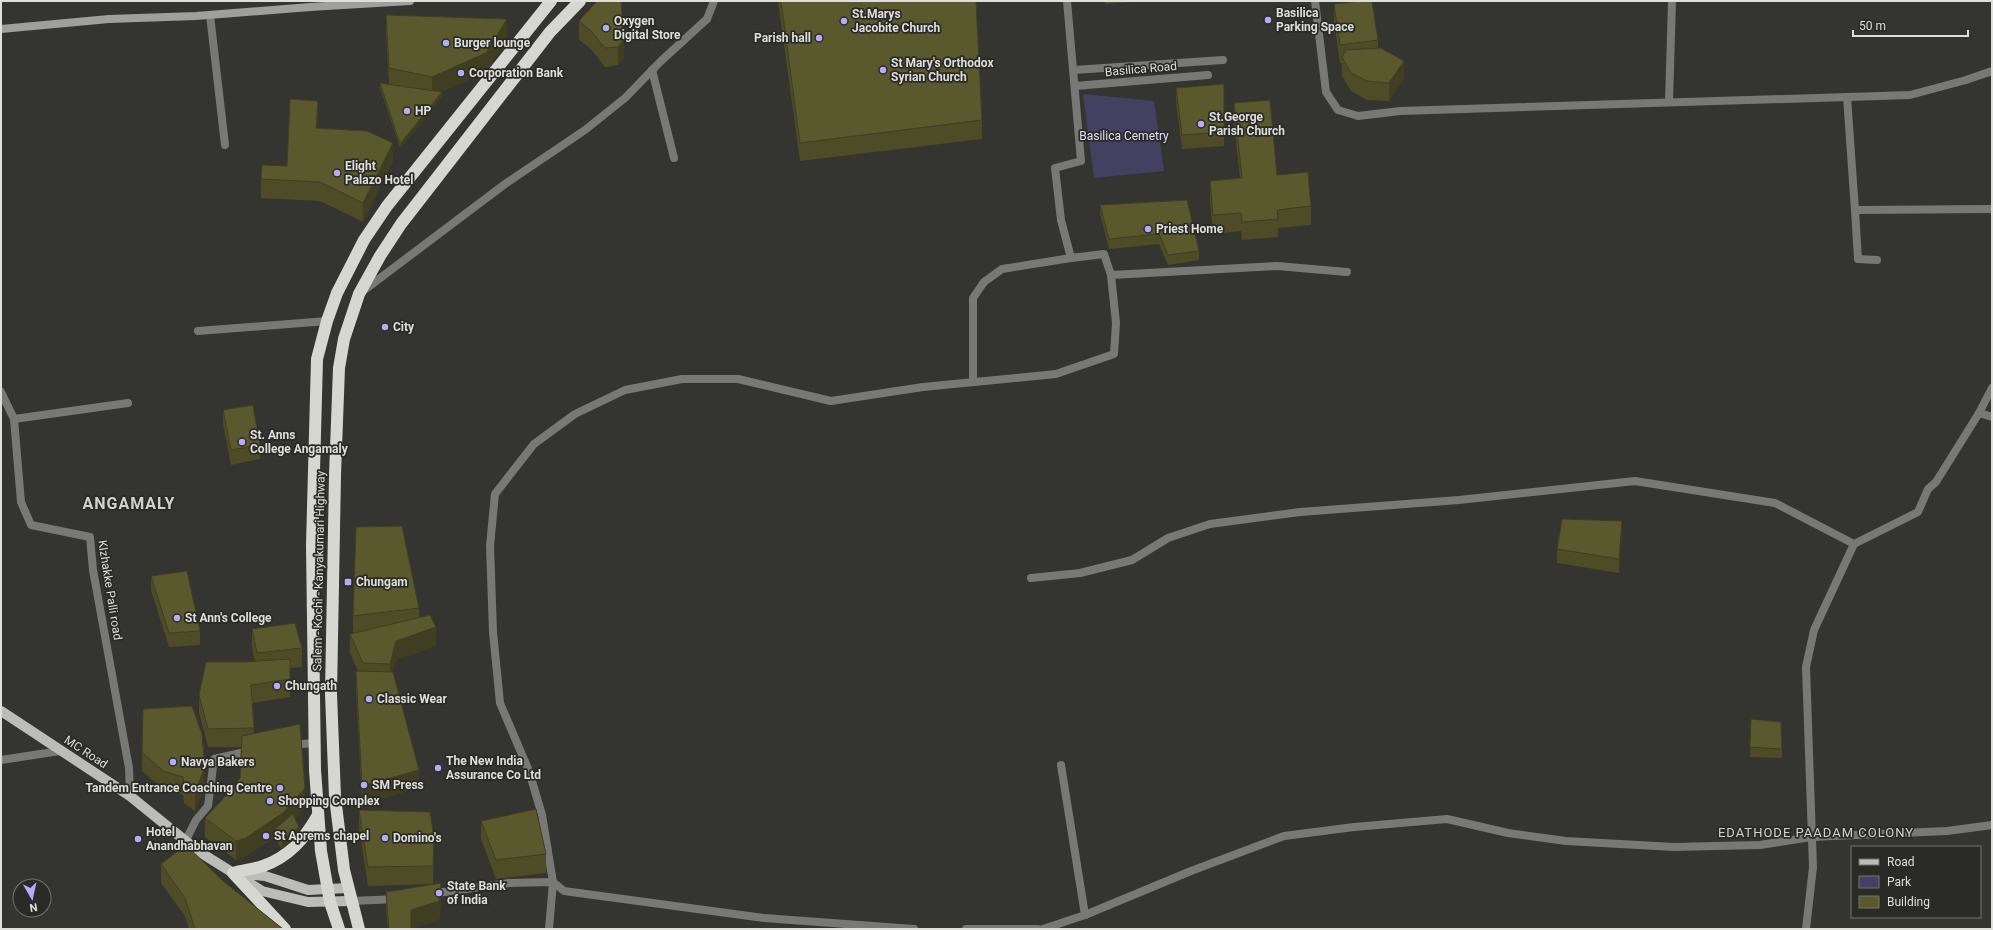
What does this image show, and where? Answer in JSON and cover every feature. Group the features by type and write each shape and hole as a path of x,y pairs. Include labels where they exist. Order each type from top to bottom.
{"highway":[{"name":"Salem - Kochi - Kanyakumari Highway","path":"339,929 330,902 318,815 314,743 312,545 317,359 327,321 350,265 364,240 387,206 551,1"},
{"name":"Salem - Kochi - Kanyakumari Highway","path":"359,929 348,888 341,848 335,797 331,694 335,475 339,368 344,339 359,294 380,256 427,190 550,32 580,1"},
{"path":"285,929 233,873 276,861 306,836 318,815"}],"main road":[{"path":"1,29 109,19 210,15 410,1"},
{"name":"MC Road","path":"1,711 130,796 198,851 262,891 308,902 352,900"},
{"name":"MC Road","path":"233,873 265,876 308,890 348,888"}],"street":[{"path":"359,294 504,184 585,130 625,98 652,70 707,19 714,1"},
{"path":"1067,1 1074,70 1080,161 1055,168 1061,220 1071,258"},
{"path":"1315,1 1326,92 1338,110 1358,116 1400,111 1910,95 1966,80 1992,71"},
{"path":"1669,102 1672,1"},
{"path":"210,15 225,145"},
{"path":"1074,70 1224,60"},
{"path":"652,70 674,158"},
{"name":"Basilica Road","path":"1075,86 1208,75"},
{"path":"1847,97 1858,259 1877,260"},
{"path":"1855,210 1992,209"},
{"path":"550,929 554,882 542,815 529,771 500,703 493,632 490,546 495,494 534,444 575,414 625,390 682,379 738,379 831,401 923,387 1056,374 1114,354 1116,322 1111,275 1104,254 1002,269 984,282 973,298 973,382"},
{"path":"1111,275 1277,266 1346,272"},
{"path":"198,331 327,321"},
{"path":"1806,929 1813,867 1806,667 1814,630 1854,544 1918,512 1928,489 1936,482 1979,413 1992,388"},
{"name":"KIzhakke Palli road","path":"1,392 14,419 21,502 31,525 90,537 93,570 129,768 130,796"},
{"path":"14,419 128,403"},
{"path":"1979,413 1992,417"},
{"path":"1031,578 1080,573 1132,560 1168,538 1210,524 1300,512 1459,500 1635,481 1774,503 1854,544"},
{"path":"286,745 314,743"},
{"path":"186,840 196,820 208,806 214,759 258,750"},
{"path":"1,760 60,751"},
{"path":"1061,765 1085,915"},
{"path":"1043,929 1085,915 1284,836 1354,826 1447,819 1508,833 1558,840 1674,847 1760,845 1811,837 1947,831 1992,825"},
{"path":"423,895 509,883 554,882 564,891 741,915 914,929"},
{"path":"352,900 408,898"},
{"path":"966,929 1038,929"}],"green space":[{"name":"Basilica Cemetry","path":"1083,94 1154,101 1164,171 1094,178"}],"building":[{"path":"597,1 621,1 624,40 618,47 605,48 591,31 579,21"},
{"name":"St Mary's Orthodox Syrian Church","path":"781,1 976,1 982,120 800,143"},
{"path":"1372,1 1378,40 1340,45 1334,4"},
{"path":"386,15 507,19 486,53 432,77 389,68"},
{"path":"1381,48 1404,61 1389,83 1367,81 1351,73 1342,57 1346,50"},
{"path":"380,83 442,92 400,144"},
{"name":"St.George Parish Church","path":"1224,84 1224,132 1182,135 1176,88"},
{"name":"Elight Palazo Hotel","path":"290,99 318,101 316,128 367,131 393,143 363,203 320,182 261,179 262,165 287,166"},
{"path":"1270,100 1277,175 1308,172 1311,206 1277,210 1278,219 1242,222 1241,213 1213,215 1210,181 1242,178 1234,103"},
{"name":"Priest Home","path":"1187,200 1199,251 1168,255 1159,234 1109,239 1100,205"},
{"path":"253,405 260,445 231,450 223,410"},
{"path":"1562,519 1622,521 1619,559 1557,549"},
{"path":"402,526 419,608 353,616 356,527"},
{"name":"St Ann's College","path":"187,571 200,631 169,633 151,576"},
{"path":"430,615 436,627 396,641 390,664 363,663 350,634"},
{"path":"295,623 302,648 257,653 252,629"},
{"path":"290,659 290,679 251,685 254,728 208,729 199,695 206,662 244,662"},
{"path":"356,671 393,672 419,770 362,786"},
{"name":"Navya Bakers","path":"192,706 202,734 205,767 195,792 184,785 183,777 163,771 142,752 143,709"},
{"path":"1751,719 1781,722 1782,749 1750,747"},
{"name":"Shopping Complex","path":"300,724 305,788 284,812 246,838 236,841 205,818 240,778 242,736"},
{"path":"536,809 546,854 496,860 481,821"},
{"path":"359,810 430,812 434,836 433,866 368,867"},
{"path":"293,814 299,827 282,840 275,829"},
{"path":"186,845 223,881 283,929 195,929 185,898 161,864"},
{"path":"441,883 439,901 411,910 411,929 389,929 386,892"}],"place":[{"name":"Basilica Parking Space","path":"1268,20"},
{"name":"St.Marys Jacobite Church","path":"844,21"},
{"name":"Oxygen Digital Store","path":"606,28"},
{"name":"Parish hall","path":"819,38"},
{"name":"Burger lounge","path":"446,43"},
{"name":"St Mary's Orthodox Syrian Church","path":"883,70"},
{"name":"Corporation Bank","path":"461,73"},
{"name":"HP","path":"407,111"},
{"name":"St.George Parish Church","path":"1201,124"},
{"name":"Elight Palazo Hotel","path":"337,173"},
{"name":"Priest Home","path":"1148,229"},
{"name":"City","path":"385,327"},
{"name":"St. Anns College Angamaly","path":"242,442"},
{"name":"Chungam","path":"348,582"},
{"name":"St Ann's College","path":"177,618"},
{"name":"Chungath","path":"277,686"},
{"name":"Classic Wear","path":"369,699"},
{"name":"Navya Bakers","path":"173,762"},
{"name":"The New India Assurance Co Ltd","path":"438,768"},
{"name":"SM Press","path":"364,785"},
{"name":"Tandem Entrance Coaching Centre","path":"280,788"},
{"name":"Shopping Complex","path":"270,801"},
{"name":"St Aprems chapel","path":"266,836"},
{"name":"Domino's","path":"385,838"},
{"name":"Hotel Anandhabhavan","path":"138,839"},
{"name":"State Bank of India","path":"439,893"}],"district":[{"name":"ANGAMALY","path":"129,503"},
{"name":"EDATHODE PAADAM COLONY","path":"1816,832"}]}
